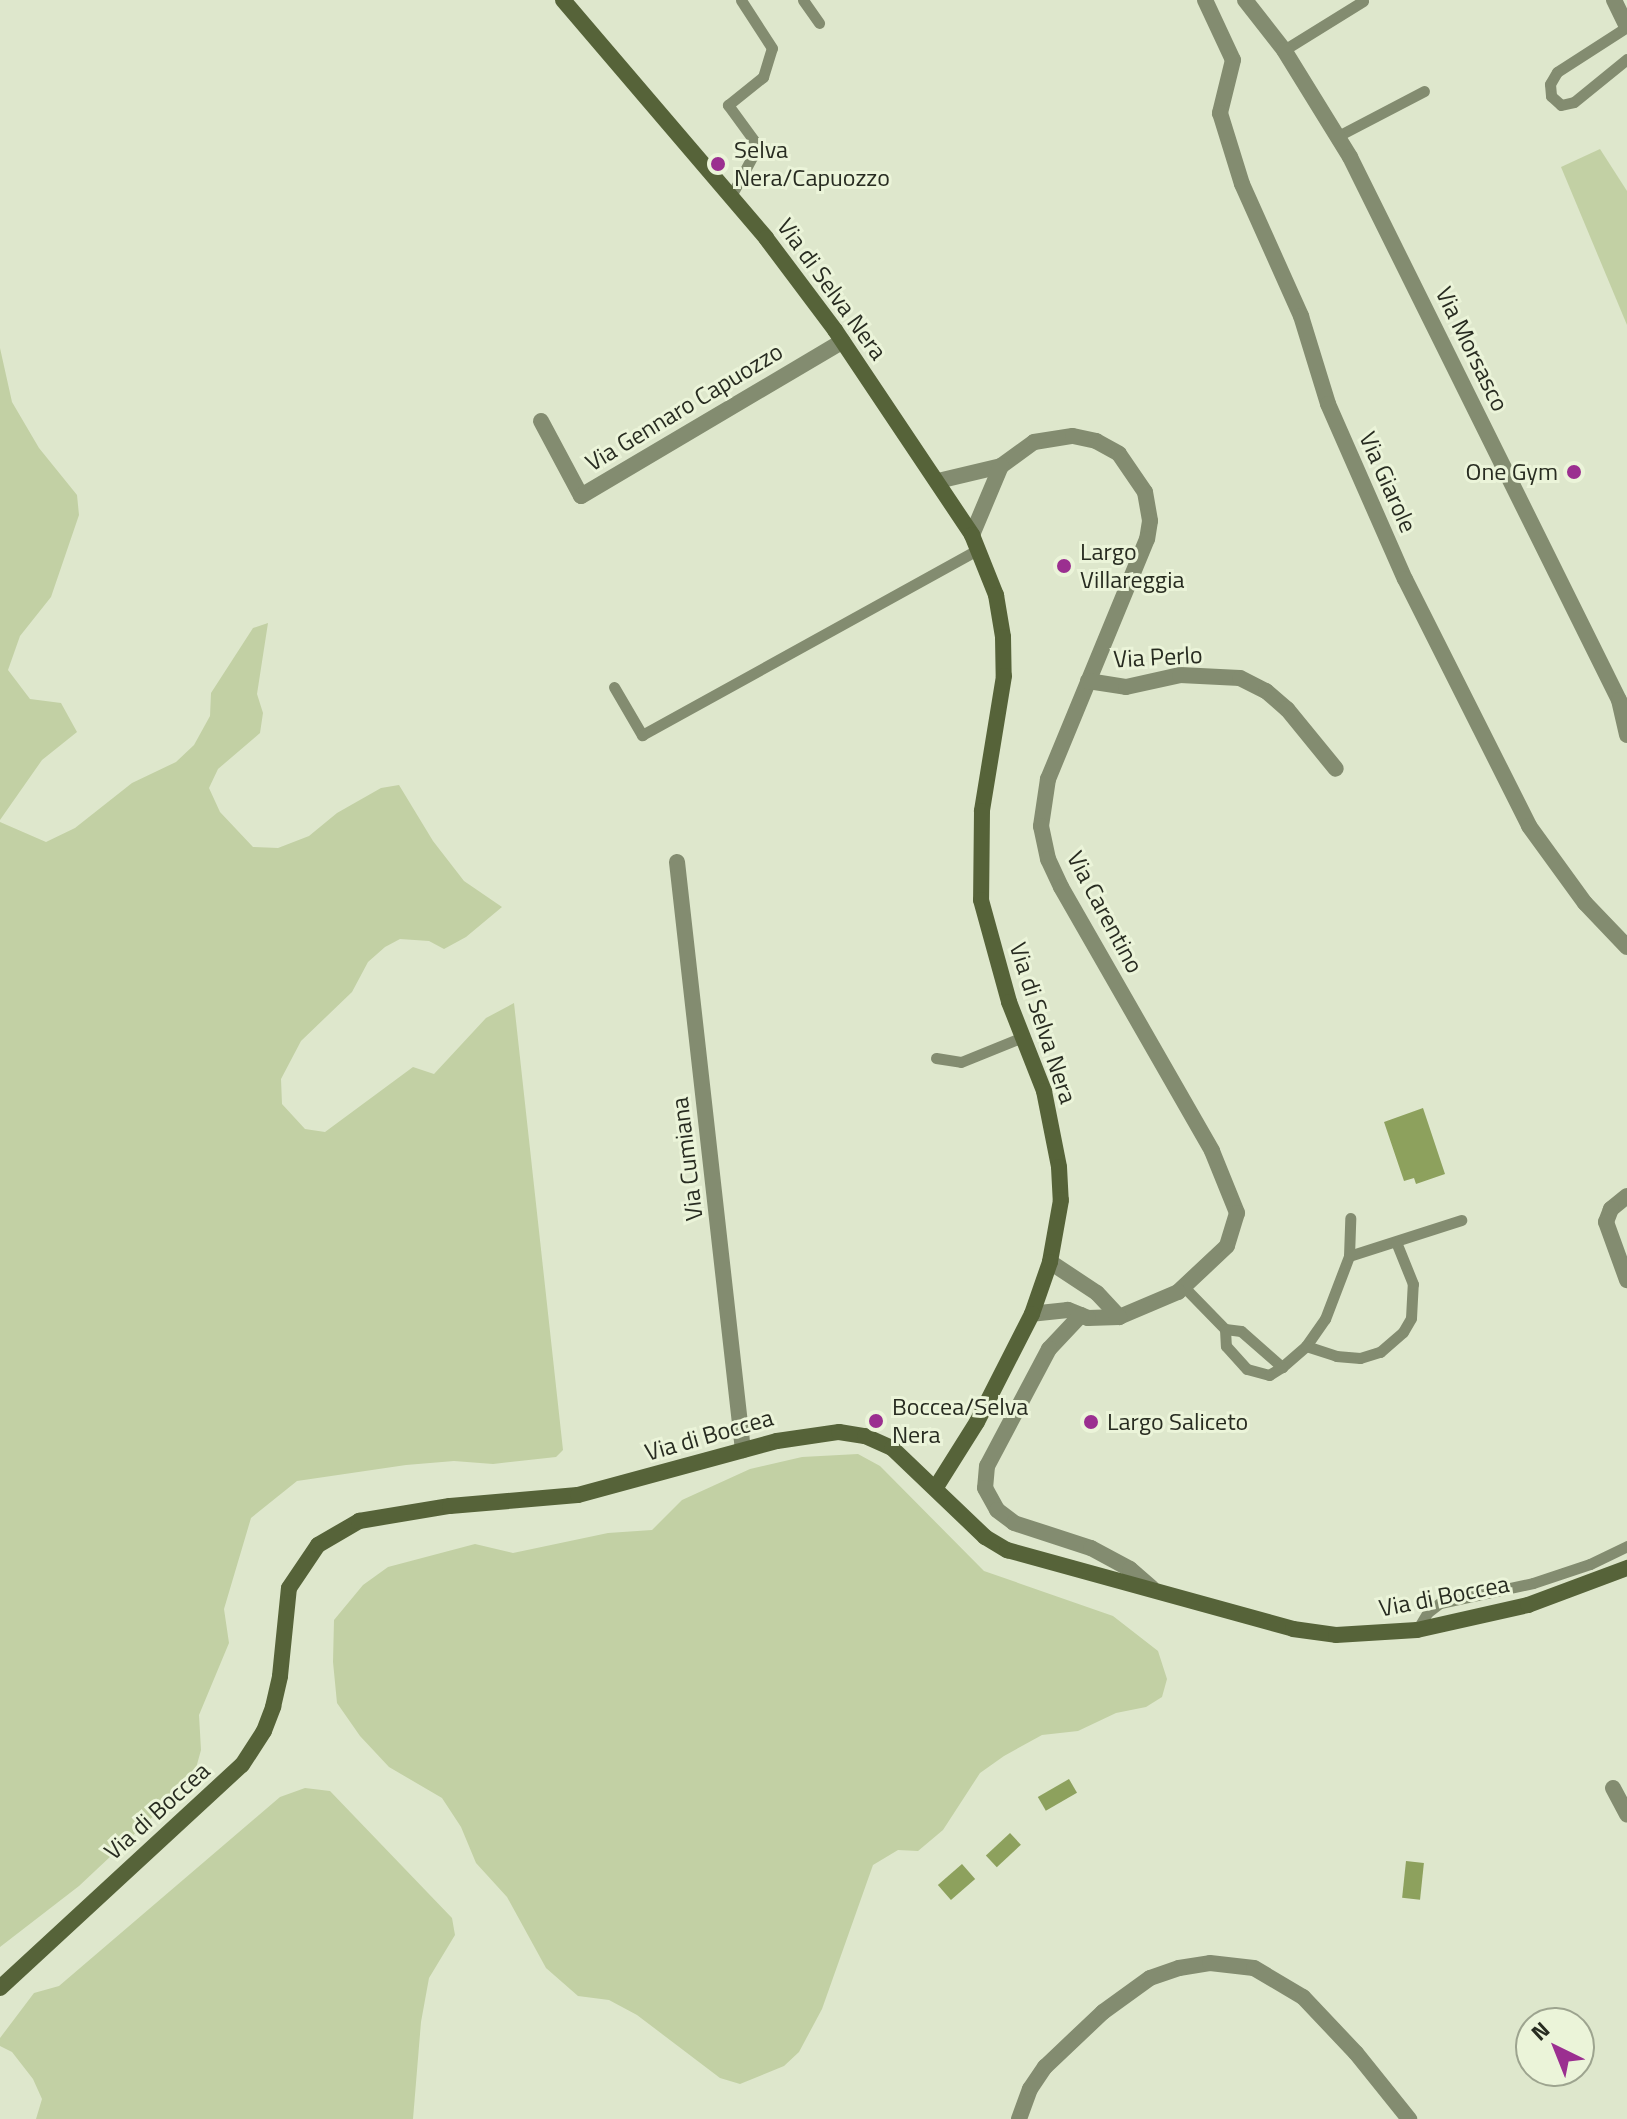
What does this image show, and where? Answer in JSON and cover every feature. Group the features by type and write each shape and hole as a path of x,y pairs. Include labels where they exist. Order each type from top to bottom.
{"main road":[{"name":"Via di Selva Nera","path":"563,0 731,196 843,341 976,542 996,595 1003,637 1004,676 982,811 981,900 1009,1002 1044,1091 1059,1167 1061,1200 1050,1262 1032,1314 991,1396 936,1487"},
{"name":"Via di Boccea","path":"0,1988 233,1776 250,1754 273,1707 280,1676 289,1588 303,1562 327,1537 359,1521 450,1506 578,1495 806,1434 853,1434 892,1448 985,1537 1007,1550 1293,1629 1336,1635 1417,1630 1528,1605 1627,1568"}],"street":[{"name":"Via Giarole","path":"1205,0 1233,60 1220,113 1242,184 1301,316 1328,404 1405,579 1523,816 1546,854 1627,947"},
{"name":"Via Morsasco","path":"1245,0 1284,50 1338,136 1619,700 1627,735"},
{"path":"1614,0 1626,26"},
{"name":"Via Gennaro Capuozzo","path":"541,421 581,496 843,341"},
{"name":"Via Carentino","path":"938,481 1001,466 1034,442 1073,436 1096,441 1119,454 1145,492 1150,521 1147,539 1048,779 1041,826 1048,859 1061,887 1212,1151 1237,1213 1227,1246 1184,1287 1119,1317 1081,1315 1068,1310 1032,1314"},
{"path":"976,542 1001,466"},
{"name":"Via Perlo","path":"1088,681 1126,687 1180,675 1240,678 1266,691 1287,709 1336,769"},
{"name":"Via Cumiana","path":"677,862 743,1450"},
{"path":"1627,1196 1611,1209 1606,1222 1627,1280"},
{"path":"1050,1262 1097,1293 1119,1317"},
{"path":"1081,1315 1049,1349 987,1466 985,1488 997,1510 1014,1523 1091,1548 1118,1561 1152,1588"},
{"path":"1613,1788 1627,1814"},
{"path":"1019,2119 1030,2089 1045,2067 1103,2012 1150,1978 1179,1968 1210,1963 1254,1968 1303,1997 1356,2053 1409,2119"}],"lane":[{"path":"731,196 758,146 728,105 763,77 772,48 741,0"},
{"path":"803,0 819,23"},
{"path":"1284,50 1363,1"},
{"path":"1626,26 1557,72 1550,84 1551,96 1561,105 1574,102 1627,59"},
{"path":"1338,136 1424,91"},
{"path":"614,687 642,735 976,542"},
{"path":"936,1058 961,1062 1023,1037"},
{"path":"1225,1329 1226,1346 1247,1369 1269,1375 1306,1346 1325,1319 1349,1256 1350,1218"},
{"path":"1349,1256 1461,1220"},
{"path":"1306,1346 1336,1356 1360,1358 1380,1352 1403,1332 1411,1318 1413,1284 1396,1242"},
{"path":"1184,1287 1225,1329 1241,1331 1282,1367"},
{"path":"1417,1630 1428,1612 1440,1603 1533,1583 1590,1564 1627,1546"}],"shaded area":[{"path":"1600,149 1627,191 1627,325 1561,167"},
{"path":"0,348 12,402 39,448 77,495 79,515 51,597 20,636 8,670 30,699 61,703 77,732 42,760 0,820"},
{"path":"268,623 257,694 263,713 260,733 218,769 209,788 220,812 253,847 278,848 309,836 337,813 381,788 399,785 433,841 464,881 502,907 466,937 444,949 429,941 400,939 368,962 352,992 301,1041 281,1079 282,1104 305,1129 325,1132 413,1067 434,1074 486,1018 514,1003 563,1450 556,1457 493,1464 454,1461 406,1465 297,1481 251,1518 224,1609 229,1643 199,1715 201,1750 193,1779 79,1886 0,1947 0,822 46,842 75,828 132,783 176,762 194,745 210,716 211,693 253,628"},
{"path":"1423,1108 1445,1174 1416,1184 1414,1178 1404,1181 1384,1122"},
{"path":"858,1454 880,1466 984,1571 1113,1616 1158,1651 1167,1679 1162,1697 1146,1707 1116,1713 1078,1731 1042,1735 1004,1756 980,1773 943,1830 918,1851 898,1850 873,1865 822,2009 799,2052 784,2066 740,2084 720,2078 637,2015 609,2000 578,1996 546,1968 507,1897 476,1863 461,1827 442,1798 389,1767 360,1736 337,1703 333,1662 334,1620 363,1585 388,1567 475,1544 513,1553 608,1533 652,1530 682,1500 750,1469 802,1457"},
{"path":"1069,1779 1077,1793 1046,1811 1038,1797"},
{"path":"305,1788 330,1791 452,1918 455,1935 429,1978 421,2022 413,2119 36,2119 42,2099 33,2079 12,2052 0,2046 0,2038 34,1993 59,1986 280,1797"},
{"path":"1010,1833 1021,1845 997,1867 986,1856"},
{"path":"1406,1861 1424,1863 1420,1900 1402,1898"},
{"path":"962,1864 975,1879 951,1900 938,1885"}],"place":[{"name":"Selva Nera/Capuozzo","path":"718,164"},
{"name":"One Gym","path":"1574,472"},
{"name":"Largo Villareggia","path":"1064,566"},
{"name":"Boccea/Selva Nera","path":"876,1421"},
{"name":"Largo Saliceto","path":"1091,1422"}]}
